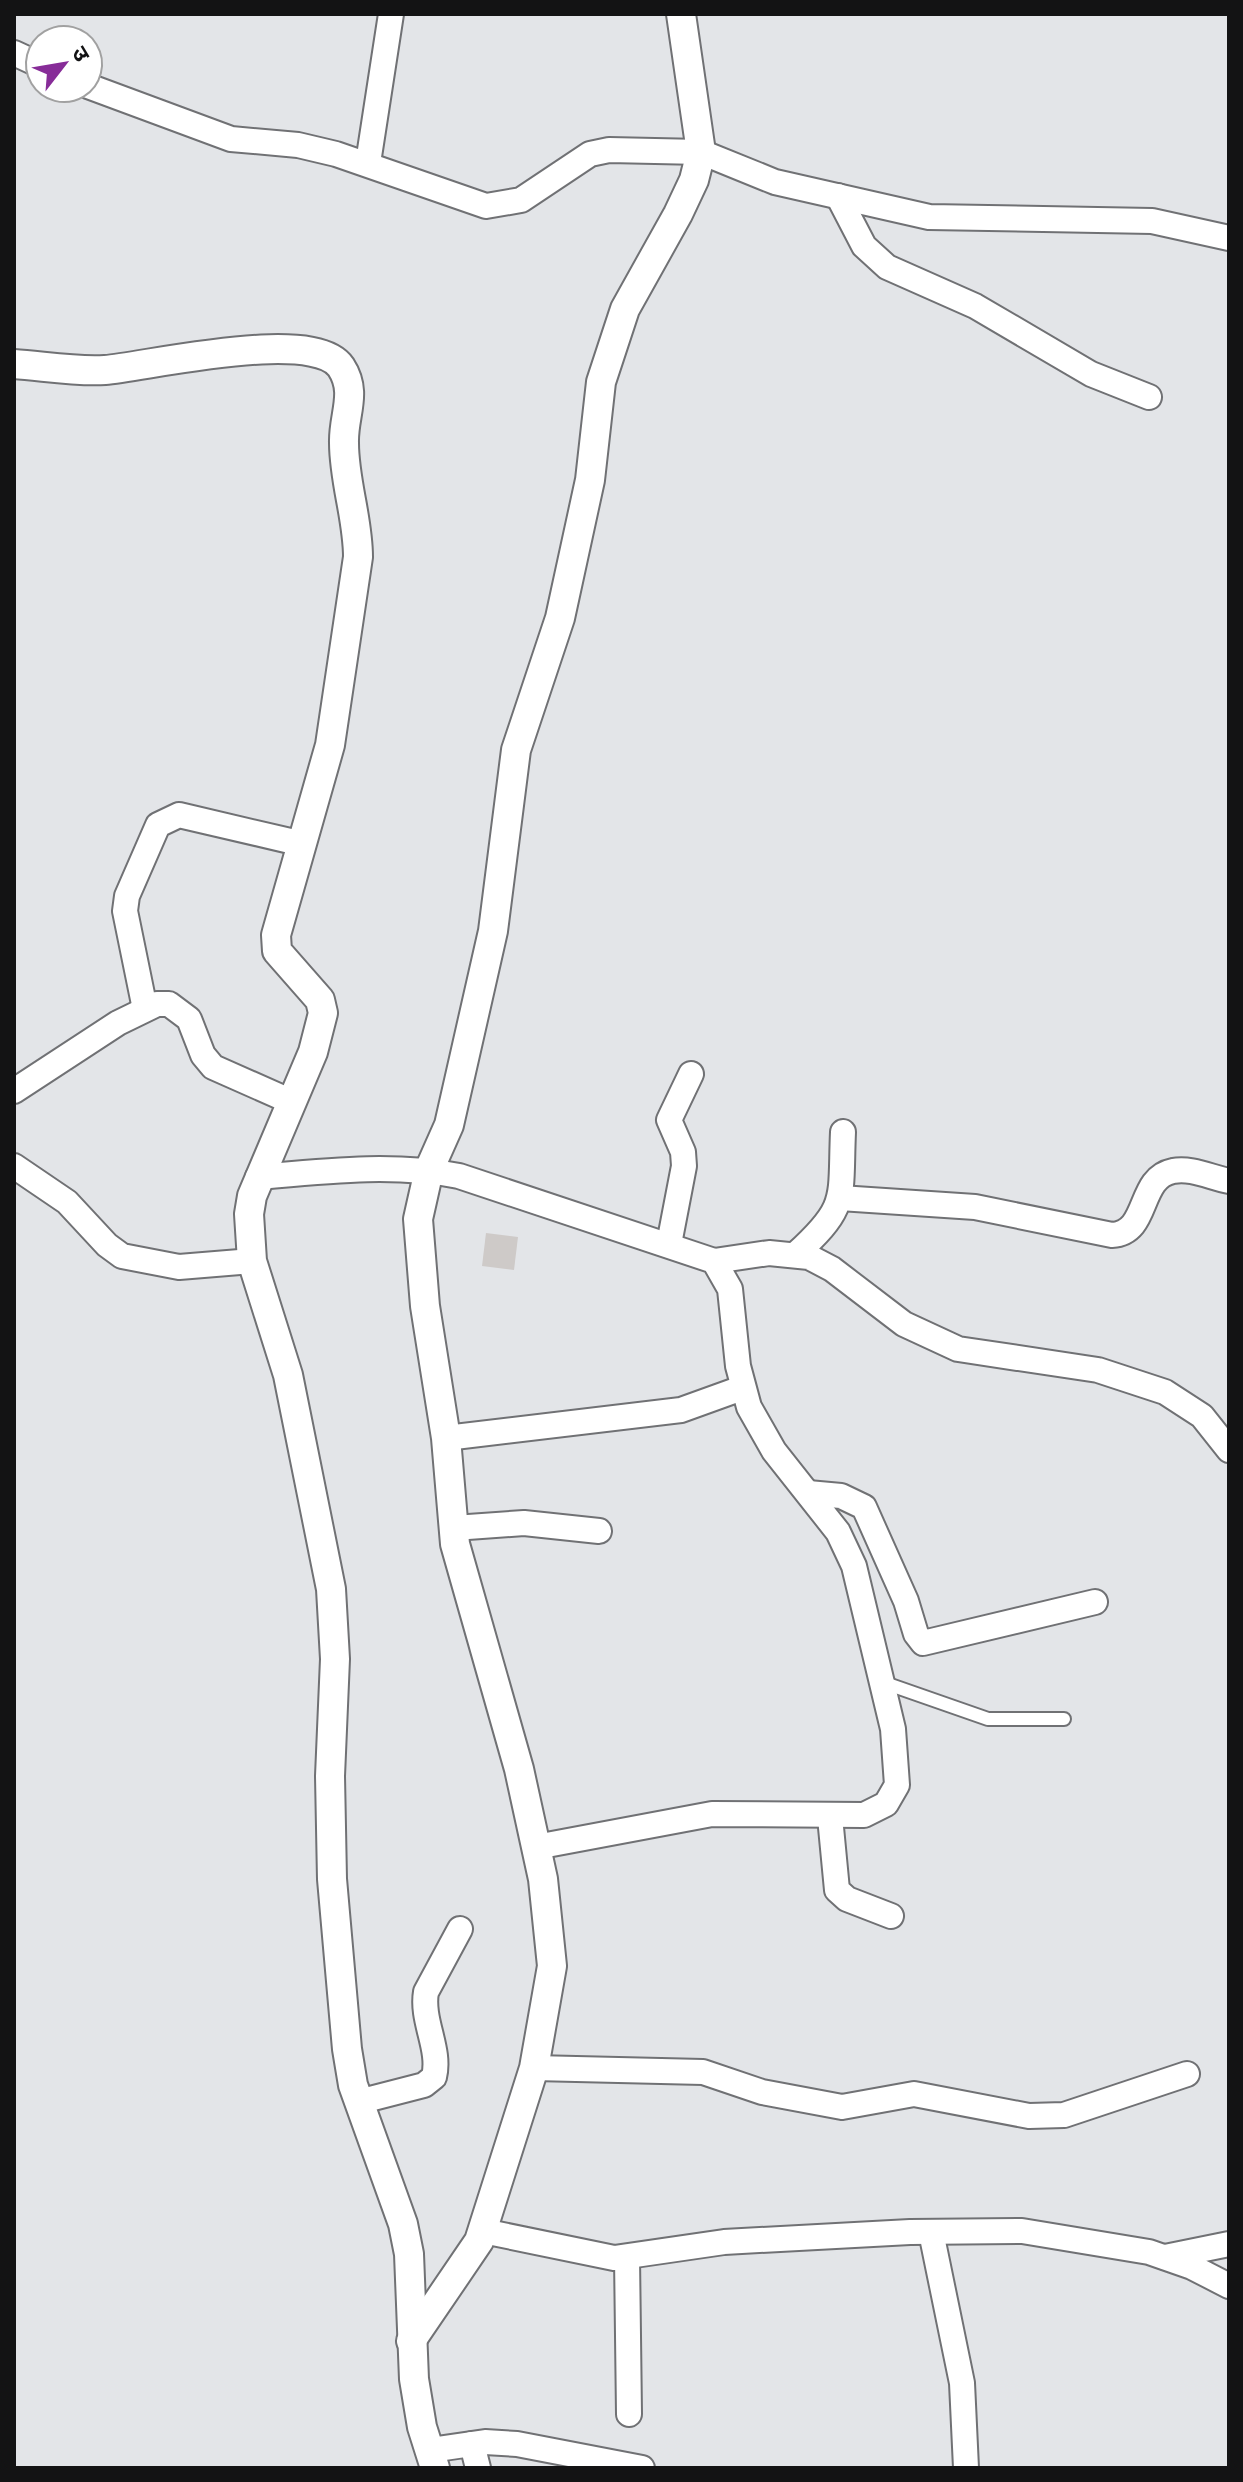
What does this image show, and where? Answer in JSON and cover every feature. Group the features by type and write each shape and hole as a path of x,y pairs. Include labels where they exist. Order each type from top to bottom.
{"street":[{"path":"368,163 381,99 391,14"},
{"path":"411,2341 464,2267 483,2231 534,2068 552,1966 543,1879 536,1847 501,1702 466,1587 454,1528 446,1438 425,1306 418,1219 429,1170 449,1125 493,931 516,750 560,618 590,480 601,382 610,346 625,309 694,180 701,152 700,126 681,14"},
{"path":"104,92 231,139 298,145 368,163 455,197 497,207 521,200 590,154 609,150 701,152 775,182 956,220 1152,221 1229,238"},
{"path":"838,196 864,246 887,267 975,306 1091,374 1149,397"},
{"path":"14,364 101,370 198,354 298,349 323,353 338,363 346,375 351,399 344,444 358,530 358,557 330,745 276,935 277,951 315,993 323,1013 313,1052 258,1177 249,1214 252,1261 288,1375 331,1589 335,1659 330,1776 332,1879 347,2049 358,2102 403,2224 409,2254 411,2341 418,2406 432,2459 472,2444 517,2444 642,2468"},
{"path":"145,1009 125,911 127,896 158,825 179,815 303,844"},
{"path":"14,1091 145,1009 169,1004 189,1019 203,1055 213,1067 292,1102"},
{"path":"669,1244 684,1166 683,1152 669,1120 691,1074"},
{"path":"796,1254 828,1224 840,1198 843,1132"},
{"path":"14,1166 58,1194 107,1245 122,1256 179,1267 252,1261"},
{"path":"258,1177 345,1170 429,1170 459,1176 714,1261 769,1253 796,1254 832,1269 904,1324 958,1349 1098,1370 1165,1392 1202,1416 1229,1450"},
{"path":"840,1198 975,1207 1060,1227 1122,1235 1135,1224 1149,1189 1164,1174 1183,1170 1229,1181"},
{"path":"536,1847 712,1814 864,1815 877,1810 893,1797 897,1785 897,1764 882,1682 854,1566 838,1532 774,1451 742,1388 730,1289 714,1261"},
{"path":"446,1438 677,1411 709,1403 742,1388"},
{"path":"808,1493 841,1496 864,1507 906,1601 916,1634 923,1643 1095,1602"},
{"path":"454,1528 524,1523 599,1531"},
{"path":"830,1817 837,1890 847,1899 891,1916"},
{"path":"358,2102 424,2085 434,2077 436,2064 424,2003 426,1992 460,1929"},
{"path":"534,2068 703,2072 762,2092 842,2107 914,2094 1029,2116 1064,2115 1187,2074"},
{"path":"483,2231 586,2255 627,2257 724,2242 1022,2231 1094,2241 1165,2257 1229,2286"},
{"path":"931,2232 962,2383 966,2468"},
{"path":"1165,2257 1229,2244"},
{"path":"627,2257 629,2414"},
{"path":"472,2444 478,2468"}],"lane":[{"path":"882,1682 988,1719 1064,1719"}],"building":[{"path":"486,1233 518,1237 514,1270 482,1266"}]}
